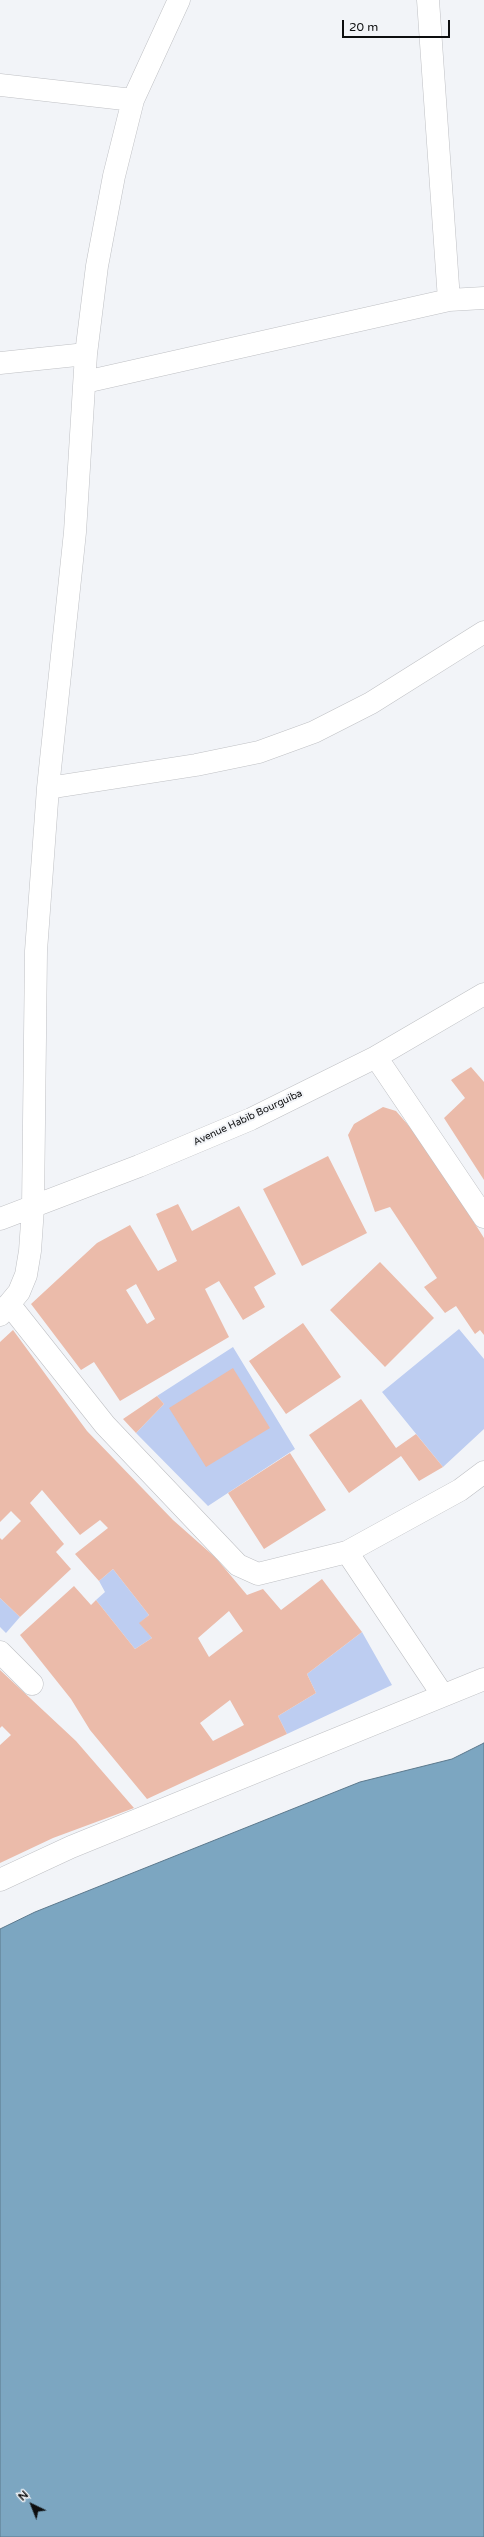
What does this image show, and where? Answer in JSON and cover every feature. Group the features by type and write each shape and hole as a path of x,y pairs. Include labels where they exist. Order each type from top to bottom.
{"street":[{"path":"179,0 133,100 114,176 97,266 86,354 75,532 48,788 36,951 30,1251 26,1275 19,1292 5,1309 105,1426 238,1565 258,1574 347,1552 460,1490 484,1472"},
{"path":"428,0 450,300"},
{"path":"0,85 133,100"},
{"path":"85,382 450,300 484,298"},
{"path":"0,363 86,354"},
{"path":"48,788 196,765 259,752 314,732 371,703 484,632"},
{"name":"Avenue Habib Bourguiba","path":"0,1219 32,1208 251,1119 376,1057 484,994"},
{"path":"376,1057 484,1217"},
{"path":"347,1552 442,1694"},
{"path":"0,1652 32,1684"},
{"path":"0,1880 71,1847 442,1694 484,1679"}],"shaded area":[{"path":"459,1329 484,1359 484,1429 443,1467 382,1392"},
{"path":"233,1347 295,1449 208,1506 136,1433 164,1404 157,1396"},
{"path":"113,1569 149,1615 140,1623 152,1638 135,1649 96,1600 105,1592 99,1581"},
{"path":"0,1598 20,1617 6,1633 0,1627"},
{"path":"362,1632 392,1685 287,1734 278,1716 316,1693 307,1674"},
{"path":"484,1743 484,2537 0,2537 0,1929 35,1912 360,1782 452,1759"}],"building":[{"path":"471,1067 484,1082 484,1180 444,1118 465,1098 451,1080"},
{"path":"383,1107 396,1111 423,1142 484,1238 484,1335 480,1330 475,1334 456,1306 445,1313 424,1287 437,1278 390,1207 375,1212 348,1135 354,1124"},
{"path":"328,1156 367,1233 302,1266 263,1189"},
{"path":"178,1204 192,1231 239,1206 276,1274 254,1287 265,1307 243,1320 219,1281 205,1289 229,1337 120,1401 94,1362 81,1370 31,1304 97,1243 130,1225 158,1271 177,1261 156,1214","holes":["136,1284 155,1319 147,1324 126,1290"]},
{"path":"380,1262 434,1318 385,1367 330,1310"},
{"path":"303,1323 341,1377 286,1414 249,1361"},
{"path":"13,1330 87,1431 173,1520 216,1558 247,1595 263,1589 281,1610 322,1579 362,1632 307,1674 316,1693 278,1716 287,1734 147,1799 90,1730 71,1699 20,1635 74,1586 91,1605 96,1600 135,1649 152,1638 139,1623 149,1615 113,1569 99,1581 75,1554 108,1528 100,1520 80,1535 42,1490 30,1503 64,1544 56,1552 71,1569 20,1617 0,1598 0,1538 2,1540 21,1521 11,1511 0,1522 0,1342","holes":["229,1611 243,1631 209,1657 198,1638","230,1700 244,1725 213,1741 200,1723"]},
{"path":"233,1368 270,1428 206,1467 169,1408"},
{"path":"157,1396 164,1404 136,1433 123,1419"},
{"path":"361,1399 396,1448 416,1434 443,1467 419,1481 401,1456 349,1493 309,1435"},
{"path":"290,1453 326,1510 264,1549 228,1493"},
{"path":"0,1670 76,1741 134,1808 53,1838 0,1863 0,1745 11,1735 2,1726 0,1728"}]}
